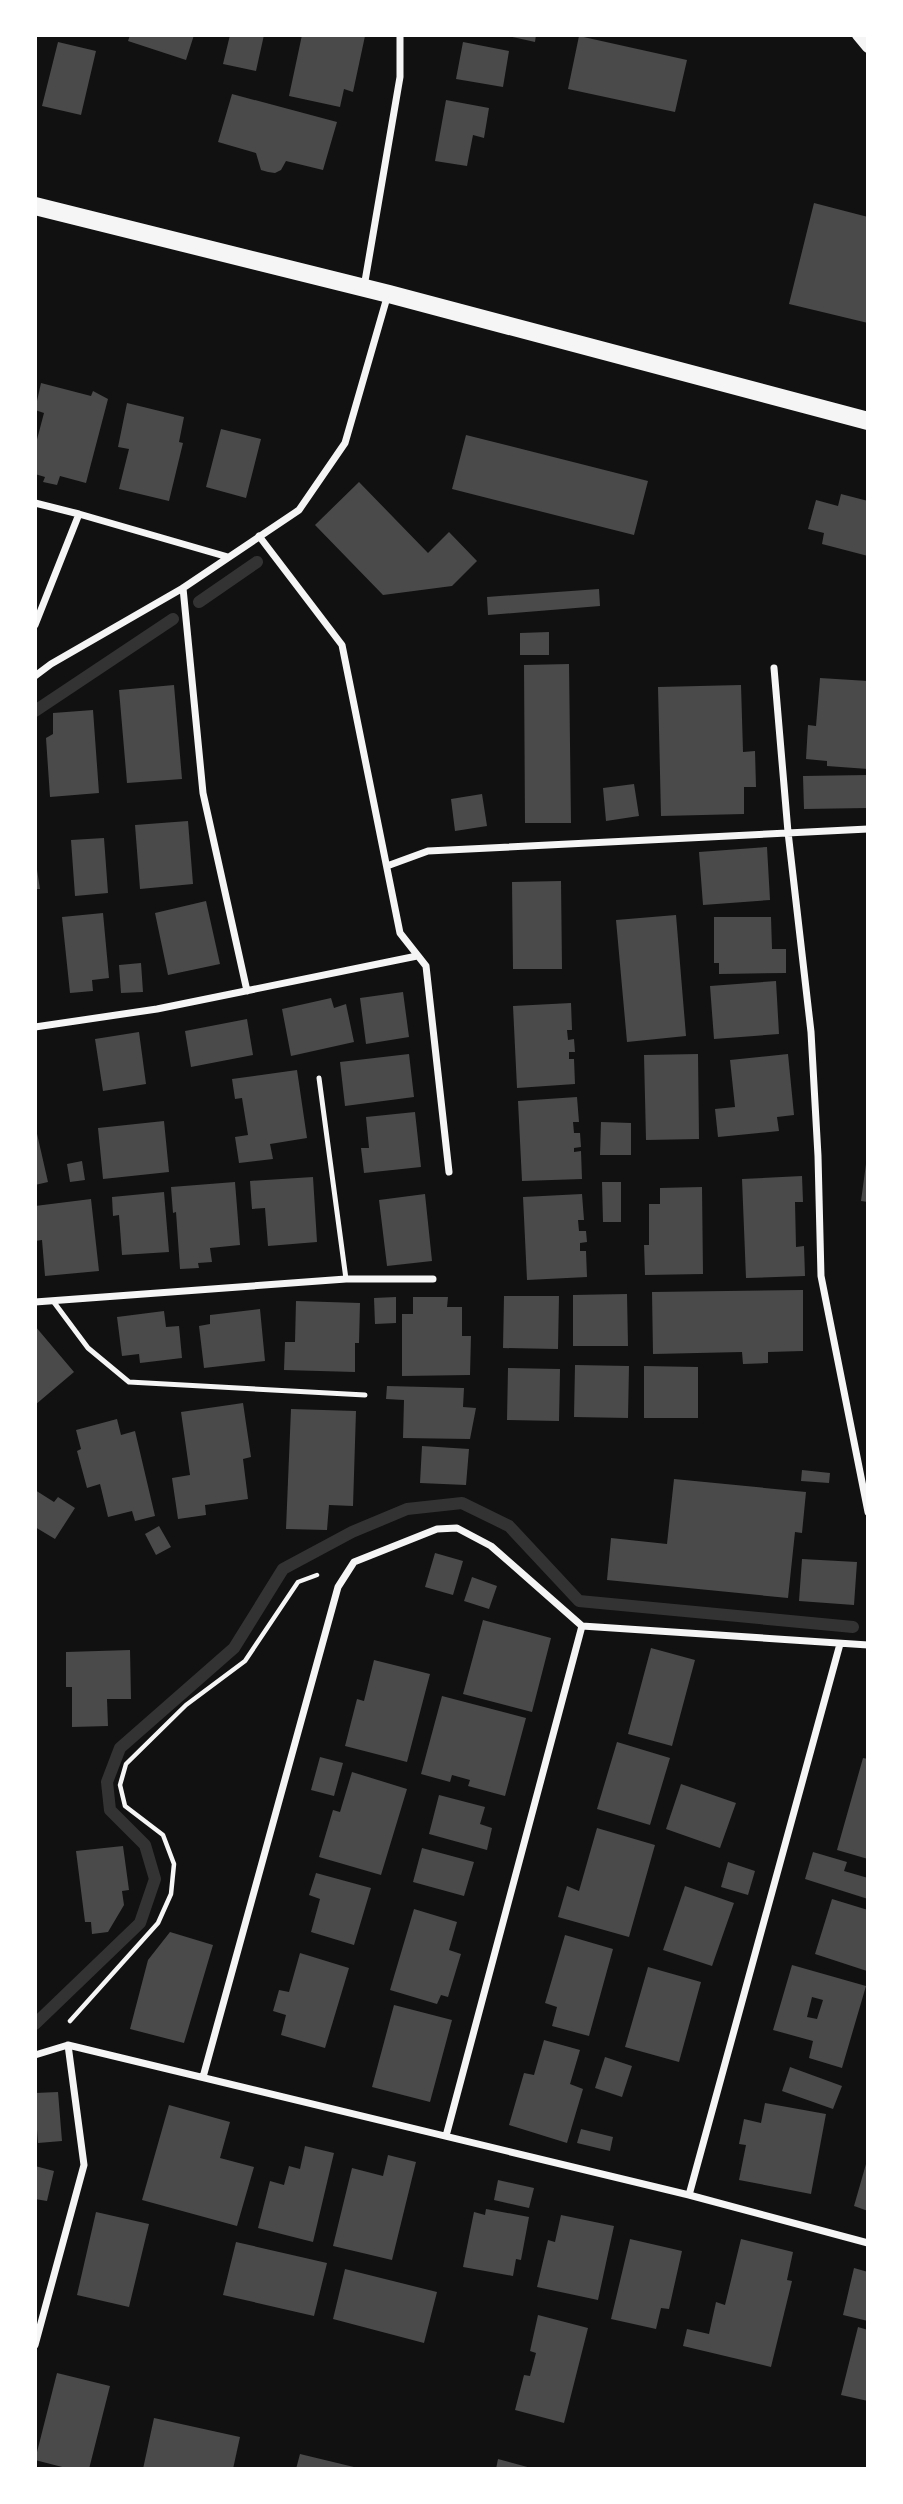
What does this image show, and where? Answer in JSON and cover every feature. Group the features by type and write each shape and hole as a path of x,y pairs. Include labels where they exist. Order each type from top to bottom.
{"main road":[{"path":"35,206 388,294 868,421"}],"street":[{"path":"364,288 400,78 400,35"},
{"path":"858,35 868,47"},
{"path":"35,676 51,664 183,588 299,510 345,443 388,294"},
{"path":"35,503 228,557"},
{"path":"35,625 79,514"},
{"path":"259,536 342,645 400,933 426,966 449,1172"},
{"path":"183,588 203,793 247,991"},
{"path":"774,668 788,832 811,1032 821,1276 868,1512"},
{"path":"387,866 428,851 868,829"},
{"path":"35,1027 157,1009 417,956"},
{"path":"35,1302 346,1279 433,1279"},
{"path":"203,2077 338,1587 354,1562 437,1529 457,1528 491,1546 582,1626 868,1646"},
{"path":"446,2136 582,1626"},
{"path":"689,2195 840,1644"},
{"path":"35,2345 84,2165 68,2045"},
{"path":"35,2055 68,2045 689,2195 868,2244"}],"lane":[{"path":"318,1078 346,1279"},
{"path":"53,1301 88,1348 129,1382 365,1395"}],"path":[{"path":"70,2021 158,1923 171,1895 174,1864 163,1835 125,1806 120,1784 126,1764 186,1705 245,1661 298,1582 354,1562"}],"building":[{"path":"130,35 194,35 186,60 128,41"},
{"path":"230,35 264,35 256,71 223,64"},
{"path":"302,35 365,36 353,92 344,89 340,107 289,96"},
{"path":"504,35 536,35 535,42"},
{"path":"579,36 687,60 675,112 568,89"},
{"path":"58,42 96,51 81,115 42,106"},
{"path":"463,42 509,51 503,87 456,79"},
{"path":"232,94 337,122 323,170 286,161 281,170 268,172 261,170 256,153 218,142"},
{"path":"446,100 489,108 484,138 473,135 467,166 435,161"},
{"path":"814,203 868,217 868,323 789,304"},
{"path":"41,383 91,396 93,391 108,399 86,483 60,476 57,485 43,482 45,477 35,474 35,447 44,413 35,410"},
{"path":"127,403 184,417 179,442 183,443 169,501 119,489 129,449 118,447"},
{"path":"221,429 261,439 246,498 206,487"},
{"path":"466,435 648,481 634,535 452,489"},
{"path":"359,482 428,553 449,532 477,561 452,586 383,595 315,525"},
{"path":"841,494 868,501 868,556 822,544 824,533 808,529 816,500 838,506"},
{"path":"599,589 600,606 488,615 487,597"},
{"path":"549,632 549,655 520,655 520,633"},
{"path":"569,664 571,823 525,823 524,665"},
{"path":"820,678 868,681 868,769 827,766 827,761 806,759 808,725 816,726"},
{"path":"174,685 182,779 127,783 119,690"},
{"path":"741,685 743,752 755,751 756,787 744,787 744,814 661,816 658,687"},
{"path":"93,710 99,793 50,797 46,738 53,734 53,713"},
{"path":"868,775 868,808 804,809 803,776"},
{"path":"634,784 639,816 606,821 603,788"},
{"path":"482,794 487,826 455,831 451,799"},
{"path":"188,821 193,884 140,889 135,825"},
{"path":"104,838 108,893 75,896 71,840"},
{"path":"767,847 770,900 703,905 699,852"},
{"path":"35,857 40,889 35,889"},
{"path":"561,881 562,969 513,969 512,882"},
{"path":"206,901 220,964 168,975 155,913"},
{"path":"103,913 109,978 92,980 93,991 70,993 62,917"},
{"path":"676,915 686,1036 627,1042 616,920"},
{"path":"714,917 771,917 772,949 786,949 786,973 719,974 719,963 714,963"},
{"path":"141,963 143,992 121,993 119,965"},
{"path":"776,981 779,1034 714,1039 710,986"},
{"path":"403,992 409,1037 366,1044 360,998"},
{"path":"331,998 334,1008 346,1004 354,1042 291,1056 282,1009"},
{"path":"571,1003 572,1030 567,1030 568,1040 574,1039 575,1052 569,1052 569,1059 574,1059 575,1084 517,1088 513,1006"},
{"path":"247,1019 253,1055 191,1067 185,1031"},
{"path":"139,1032 146,1084 103,1091 95,1039"},
{"path":"409,1054 414,1097 345,1106 340,1062"},
{"path":"698,1054 699,1139 646,1140 644,1055"},
{"path":"788,1054 794,1115 777,1117 779,1131 718,1137 715,1109 735,1107 730,1060"},
{"path":"297,1070 307,1138 270,1144 273,1159 239,1163 235,1137 248,1135 242,1098 235,1099 232,1079"},
{"path":"577,1097 579,1122 573,1122 574,1133 580,1133 581,1147 574,1148 574,1152 581,1151 582,1179 522,1181 518,1101"},
{"path":"415,1112 421,1167 364,1173 361,1148 369,1148 366,1117"},
{"path":"164,1121 169,1172 103,1179 98,1128"},
{"path":"601,1122 631,1123 631,1155 600,1155"},
{"path":"35,1125 48,1182 35,1185"},
{"path":"82,1161 85,1180 70,1182 67,1164"},
{"path":"868,1164 868,1202 861,1201"},
{"path":"802,1176 803,1202 795,1202 796,1247 804,1246 805,1276 746,1278 742,1179"},
{"path":"313,1177 317,1242 268,1246 265,1208 252,1209 250,1181"},
{"path":"235,1182 240,1245 210,1248 212,1262 198,1263 199,1268 180,1269 176,1212 173,1213 171,1187"},
{"path":"602,1182 621,1182 621,1222 603,1222"},
{"path":"702,1187 703,1274 645,1275 644,1245 649,1245 649,1204 660,1204 660,1188"},
{"path":"164,1192 169,1252 122,1255 119,1215 113,1216 112,1197"},
{"path":"425,1194 432,1261 387,1266 379,1200"},
{"path":"582,1194 584,1220 578,1220 579,1231 586,1231 587,1242 580,1243 580,1251 586,1251 587,1277 527,1280 523,1197"},
{"path":"91,1199 99,1271 45,1276 42,1240 35,1241 35,1206"},
{"path":"803,1290 803,1351 768,1352 768,1363 743,1364 742,1352 653,1354 652,1292"},
{"path":"627,1294 628,1346 573,1346 573,1295"},
{"path":"504,1296 559,1296 558,1349 503,1348"},
{"path":"396,1297 396,1323 375,1324 374,1298"},
{"path":"413,1297 448,1297 447,1307 462,1307 462,1336 471,1336 470,1375 402,1376 402,1314 413,1314"},
{"path":"296,1301 360,1303 355,1372 284,1370 285,1342 295,1342"},
{"path":"260,1309 265,1361 204,1368 199,1326 210,1324 210,1315"},
{"path":"164,1311 166,1327 179,1326 182,1358 140,1363 139,1354 122,1356 117,1317"},
{"path":"35,1326 74,1372 35,1405"},
{"path":"575,1365 629,1366 628,1418 574,1417"},
{"path":"644,1366 698,1367 698,1418 644,1418"},
{"path":"508,1368 560,1369 559,1421 507,1420"},
{"path":"387,1386 464,1388 463,1407 476,1408 470,1439 403,1438 404,1400 386,1399"},
{"path":"243,1403 251,1457 243,1459 248,1499 205,1505 206,1515 178,1519 172,1478 190,1475 181,1412"},
{"path":"291,1409 356,1411 353,1506 329,1505 327,1530 286,1529"},
{"path":"117,1419 121,1435 135,1431 155,1516 135,1521 132,1511 108,1517 100,1484 87,1488 77,1451 81,1449 76,1430"},
{"path":"422,1446 469,1449 466,1485 420,1483"},
{"path":"802,1470 830,1473 829,1483 801,1481"},
{"path":"674,1479 806,1492 802,1533 795,1532 788,1598 607,1580 611,1538 667,1544"},
{"path":"35,1490 54,1502 58,1497 75,1508 55,1539 35,1527"},
{"path":"159,1526 171,1547 156,1555 145,1534"},
{"path":"435,1553 463,1561 453,1595 425,1587"},
{"path":"802,1559 857,1562 854,1605 799,1601"},
{"path":"472,1577 497,1586 489,1609 464,1601"},
{"path":"483,1620 551,1638 532,1712 463,1694"},
{"path":"651,1648 695,1660 672,1746 628,1734"},
{"path":"130,1650 131,1699 107,1699 108,1726 72,1727 72,1687 66,1687 66,1652"},
{"path":"374,1660 430,1674 407,1762 345,1746 357,1699 364,1701"},
{"path":"442,1696 526,1718 505,1796 468,1786 470,1780 452,1775 450,1782 421,1774"},
{"path":"617,1742 670,1758 650,1825 597,1809"},
{"path":"320,1757 343,1763 334,1796 311,1790"},
{"path":"863,1758 868,1759 868,1859 837,1850"},
{"path":"352,1772 407,1789 381,1875 319,1857 333,1810 340,1812"},
{"path":"681,1784 736,1803 720,1848 666,1829"},
{"path":"439,1795 485,1807 480,1824 492,1828 487,1850 429,1834"},
{"path":"597,1828 655,1845 629,1937 558,1917 567,1886 579,1891"},
{"path":"123,1846 129,1890 122,1891 124,1905 108,1932 92,1934 91,1922 85,1922 76,1851"},
{"path":"422,1848 474,1862 464,1896 413,1882"},
{"path":"813,1852 847,1862 844,1871 868,1878 868,1899 805,1879"},
{"path":"728,1862 755,1871 748,1895 721,1887"},
{"path":"316,1873 371,1888 354,1945 311,1932 320,1899 309,1895"},
{"path":"685,1886 734,1903 712,1966 663,1950"},
{"path":"832,1899 868,1910 867,1971 815,1954"},
{"path":"414,1909 457,1922 449,1950 461,1954 448,1997 441,1995 437,2004 390,1990"},
{"path":"170,1932 213,1945 184,2043 130,2029 148,1960"},
{"path":"565,1935 613,1949 589,2036 552,2026 557,2007 545,2003"},
{"path":"300,1953 349,1968 325,2048 281,2035 286,2015 273,2011 279,1990 289,1992"},
{"path":"792,1965 866,1986 842,2068 809,2058 813,2041 773,2030","holes":["812,1997 823,2000 817,2019 807,2017"]},
{"path":"648,1967 701,1982 679,2062 625,2047"},
{"path":"394,2005 452,2020 430,2102 372,2087"},
{"path":"544,2040 580,2050 570,2084 583,2089 567,2143 509,2125 524,2073 534,2075"},
{"path":"605,2057 632,2066 622,2097 595,2088"},
{"path":"790,2067 842,2086 833,2109 782,2091"},
{"path":"58,2092 62,2141 38,2143 35,2130 35,2093"},
{"path":"765,2103 826,2114 811,2194 739,2180 746,2145 739,2144 744,2119 761,2123"},
{"path":"169,2105 230,2122 220,2158 254,2167 237,2226 142,2200"},
{"path":"581,2129 613,2137 610,2151 577,2143"},
{"path":"305,2146 334,2153 313,2242 258,2228 270,2181 284,2185 289,2166 300,2169"},
{"path":"388,2155 416,2162 392,2260 333,2246 352,2168 383,2176"},
{"path":"868,2157 868,2211 854,2206"},
{"path":"35,2166 54,2171 47,2201 35,2199"},
{"path":"498,2180 534,2188 529,2208 494,2200"},
{"path":"486,2209 529,2217 521,2260 516,2259 513,2276 463,2267 474,2212 485,2215"},
{"path":"96,2212 149,2224 129,2307 77,2295"},
{"path":"561,2215 614,2226 598,2300 537,2287 548,2240 555,2242"},
{"path":"630,2239 682,2251 669,2309 661,2308 656,2329 611,2319"},
{"path":"741,2239 793,2252 787,2280 792,2281 771,2367 683,2346 687,2329 709,2334 716,2302 725,2305"},
{"path":"236,2242 327,2263 314,2316 223,2295"},
{"path":"854,2268 868,2272 868,2321 843,2315"},
{"path":"345,2269 437,2292 424,2343 333,2319"},
{"path":"538,2315 588,2328 564,2423 515,2410 524,2375 530,2376 536,2353 530,2351"},
{"path":"858,2327 868,2330 868,2401 841,2395"},
{"path":"57,2373 110,2386 89,2469 70,2469 35,2460"},
{"path":"154,2418 240,2437 233,2469 143,2469"},
{"path":"300,2454 358,2468 358,2469 296,2469"},
{"path":"498,2459 531,2468 496,2469"}],"waterway":[{"path":"199,602 257,562"},
{"path":"35,711 173,619"},
{"path":"35,2024 140,1923 155,1879 145,1845 110,1810 107,1782 120,1748 234,1648 283,1569 352,1532 407,1509 462,1503 509,1526 579,1601 853,1627"}]}
